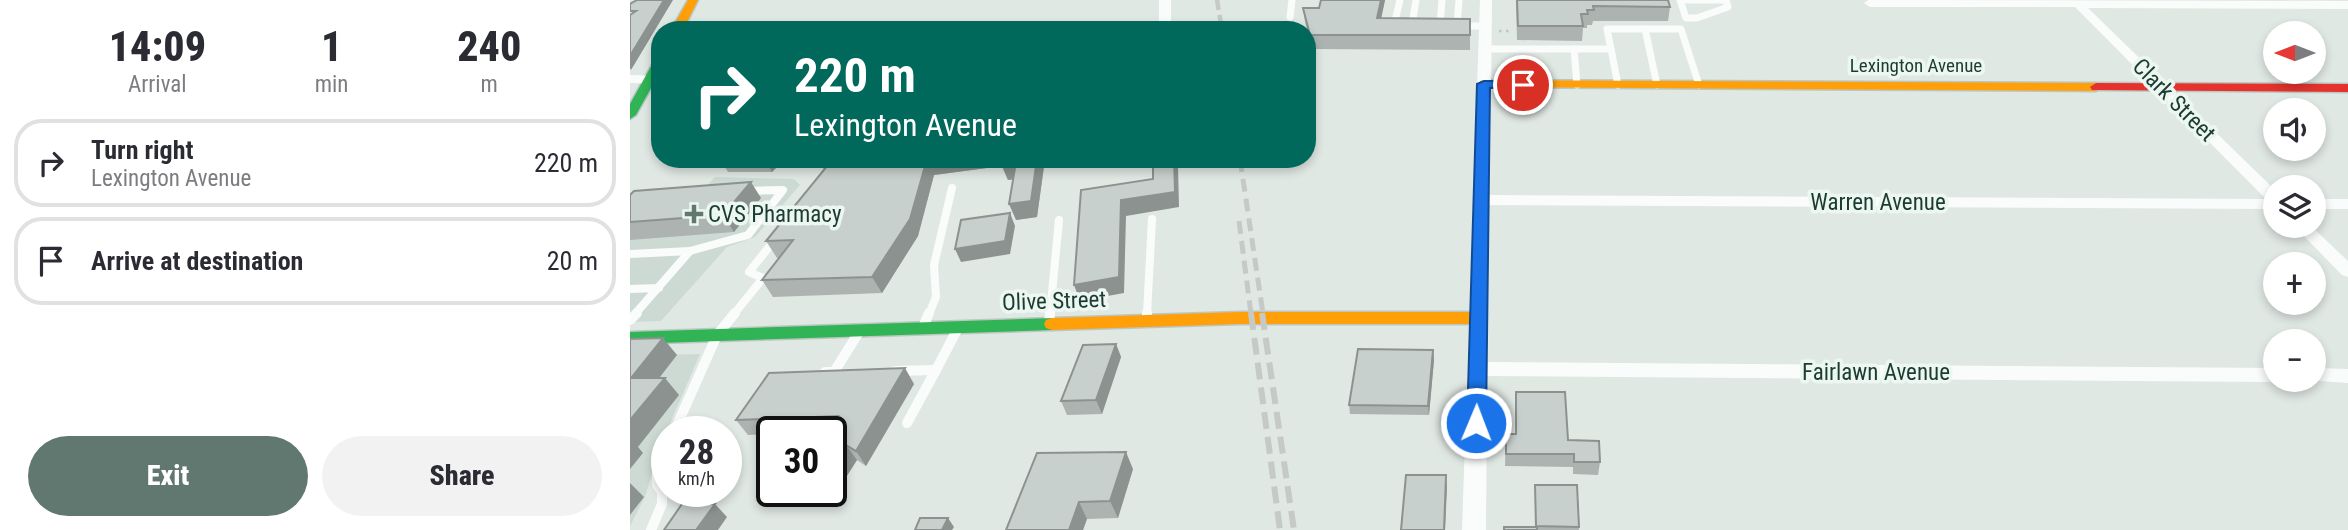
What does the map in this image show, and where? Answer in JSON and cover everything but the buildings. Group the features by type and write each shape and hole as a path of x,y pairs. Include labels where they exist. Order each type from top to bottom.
{"street":[{"path":"682,21 693,0"},
{"path":"1165,0 1166,21"},
{"path":"1474,530 1485,48 1491,28 1486,0"},
{"name":"Clark Street","path":"2076,2 2263,189"},
{"path":"1870,3 2348,5"},
{"path":"630,79 651,80"},
{"name":"Lexington Avenue","path":"1484,84 2348,88"},
{"path":"630,115 651,86"},
{"name":"Warren Avenue","path":"1481,200 2263,201"},
{"path":"2326,204 2348,204"},
{"path":"2314,238 2348,271"},
{"name":"Olive Street","path":"630,338 1147,321 1479,318"},
{"name":"Fairlawn Avenue","path":"1478,369 2263,375"},
{"path":"2326,376 2348,376"}],"lane":[{"path":"1290,18 1292,0"},
{"path":"1400,0 1394,25 1491,28"},
{"path":"1412,25 1416,0"},
{"path":"1440,26 1442,0"},
{"path":"1457,26 1459,0"},
{"path":"1686,18 1698,18 1728,7 1726,0 1680,0 1686,18 1681,29 1699,85"},
{"path":"1618,85 1607,29 1681,29"},
{"path":"1645,29 1657,85"},
{"path":"1485,48 1611,49"},
{"path":"1574,49 1577,85"},
{"path":"922,328 936,297 934,265 952,188"},
{"path":"630,254 690,251 748,235 783,190 736,192"},
{"path":"1147,321 1152,219"},
{"path":"1049,324 1059,220"},
{"path":"681,416 717,335 762,278 749,272 782,230"},
{"path":"630,320 690,251"},
{"path":"630,289 659,288"},
{"path":"907,423 958,327"},
{"path":"834,372 860,330"},
{"path":"885,371 936,370"},
{"path":"807,373 847,372"},
{"path":"651,530 661,507"}],"path":[{"path":"1491,28 1512,30"}],"shaded area":[{"path":"715,177 794,179 800,185 755,237 727,247 661,321 630,322 630,195 701,192"},
{"path":"700,354 673,416 651,416 651,476 645,497 630,526 630,356"}],"railway":[{"path":"1217,0 1220,21"},
{"path":"1241,168 1263,314"},
{"path":"1239,221 1251,314"},
{"path":"1251,313 1280,530"},
{"path":"1262,313 1294,530"}],"traffic: fast":[{"path":"630,115 651,77"},
{"path":"630,338 1052,324"}],"traffic: slow":[{"path":"682,21 693,0"},
{"path":"1484,84 2096,87"},
{"path":"1052,324 1240,318 1479,318"}],"traffic: jam":[{"path":"2096,87 2348,88"}],"place":[{"name":"CVS Pharmacy","path":"694,214"}],"route":[{"path":"1476,423 1484,84 1523,85"}]}
